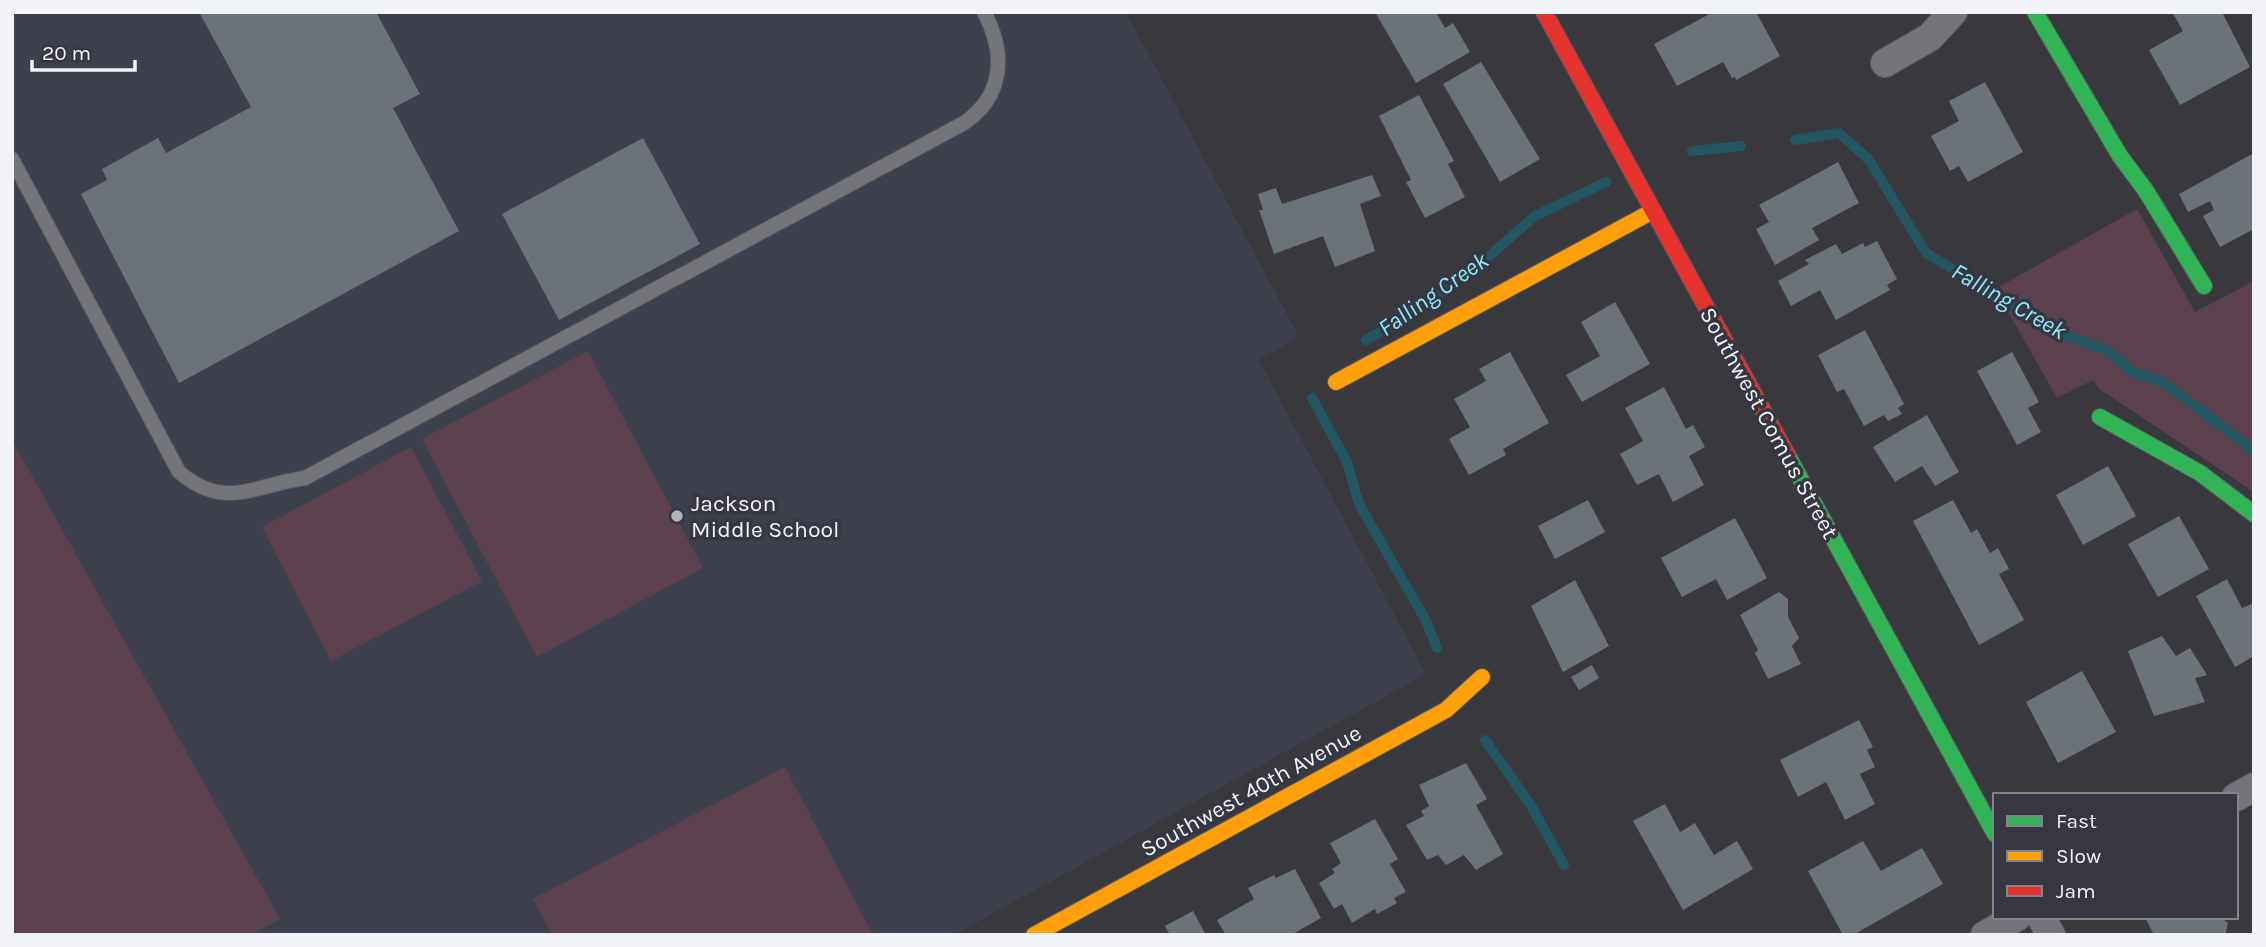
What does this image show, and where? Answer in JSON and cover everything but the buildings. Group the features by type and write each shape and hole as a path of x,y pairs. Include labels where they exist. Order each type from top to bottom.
{"street":[{"name":"Southwest Comus Street","path":"1544,12 1993,830"},
{"path":"1885,63 1930,37 1953,12"},
{"path":"2035,12 2120,156 2146,191 2204,286"},
{"path":"1336,383 1653,211"},
{"path":"2100,417 2196,472 2236,498 2254,514"},
{"name":"Southwest 40th Avenue","path":"1034,935 1446,710 1482,677"},
{"path":"2238,796 2254,788"},
{"path":"1984,935 2013,919"},
{"path":"2042,919 2051,935"}],"lane":[{"path":"12,159 179,472 207,490 240,494 304,478 964,123 986,104 996,89 996,43 985,12"}],"shaded area":[{"name":"Jackson Middle School","path":"12,12 1126,12 1299,337 1259,360 1426,674 954,935 12,935"},
{"path":"2137,209 2195,312 2254,281 2254,492 2099,389 2093,380 2057,398 1995,289"},
{"path":"588,351 703,568 537,657 422,439"},
{"path":"12,440 280,919 251,935 12,935"},
{"path":"411,447 482,581 331,661 262,527"},
{"path":"785,767 873,935 552,935 533,899"}],"waterway":[{"name":"Falling Creek","path":"1795,140 1839,133 1869,160 1926,253 2058,333 2107,350 2132,372 2163,382 2254,451"},
{"name":"Falling Creek","path":"1692,151 1741,146"},
{"name":"Falling Creek","path":"1366,340 1403,319 1470,273 1535,216 1606,182"},
{"path":"1312,398 1347,462 1359,504 1425,619 1437,648"},
{"path":"1485,740 1530,804 1564,865"}],"traffic: fast":[{"path":"2035,12 2120,156 2146,191 2204,286"},
{"path":"2100,417 2200,473 2254,514"},
{"path":"1788,456 1993,830"}],"traffic: slow":[{"path":"1336,382 1653,211"},
{"path":"1034,935 1446,710 1482,677"}],"traffic: jam":[{"path":"1544,12 1788,456"}],"place":[{"name":"Jackson Middle School","path":"677,516"}]}
